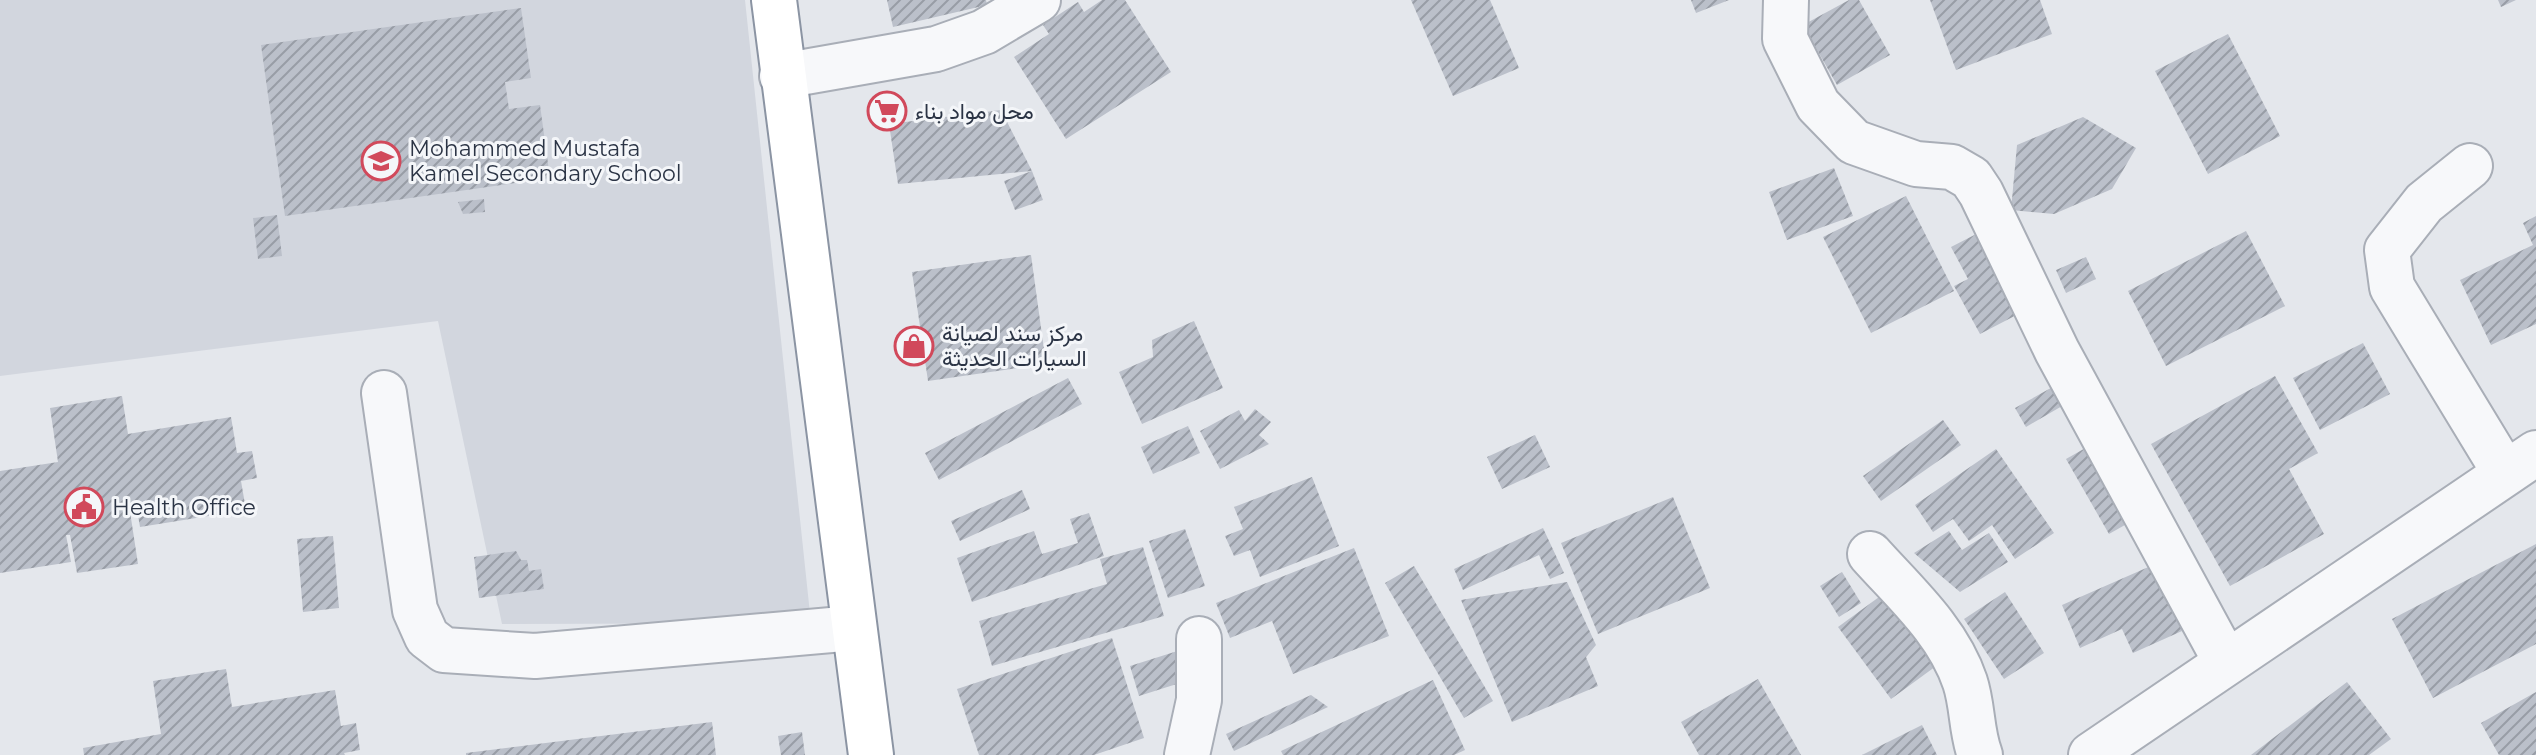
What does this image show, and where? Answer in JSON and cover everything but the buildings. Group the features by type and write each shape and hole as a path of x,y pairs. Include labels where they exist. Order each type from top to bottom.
{"highway":[{"path":"774,0 871,755"}],"street":[{"path":"782,76 936,49 984,32 1038,0"},
{"path":"1786,0 1785,39 1818,105 1854,142 1916,164 1952,167 1971,178 1981,193 2057,351 2226,662"},
{"path":"2091,755 2521,463 2392,287 2387,250 2424,203 2470,166"},
{"path":"384,393 415,610 427,637 444,650 535,656 854,628"},
{"path":"1870,554 1935,626 1952,651 1971,700 1973,729 1980,755"},
{"path":"1187,755 1199,700 1199,639"}],"shaded area":[{"name":"Mohammed Mustafa Kamel Secondary School","path":"0,0 745,0 811,623 502,624 438,321 0,376"}],"place":[{"name":"محل مواد بناء","path":"887,111"},
{"name":"Mohammed Mustafa Kamel Secondary School","path":"381,161"},
{"name":"مركز سند لصيانة السيارات الحديثة","path":"914,346"},
{"name":"Health Office","path":"84,507"}]}
